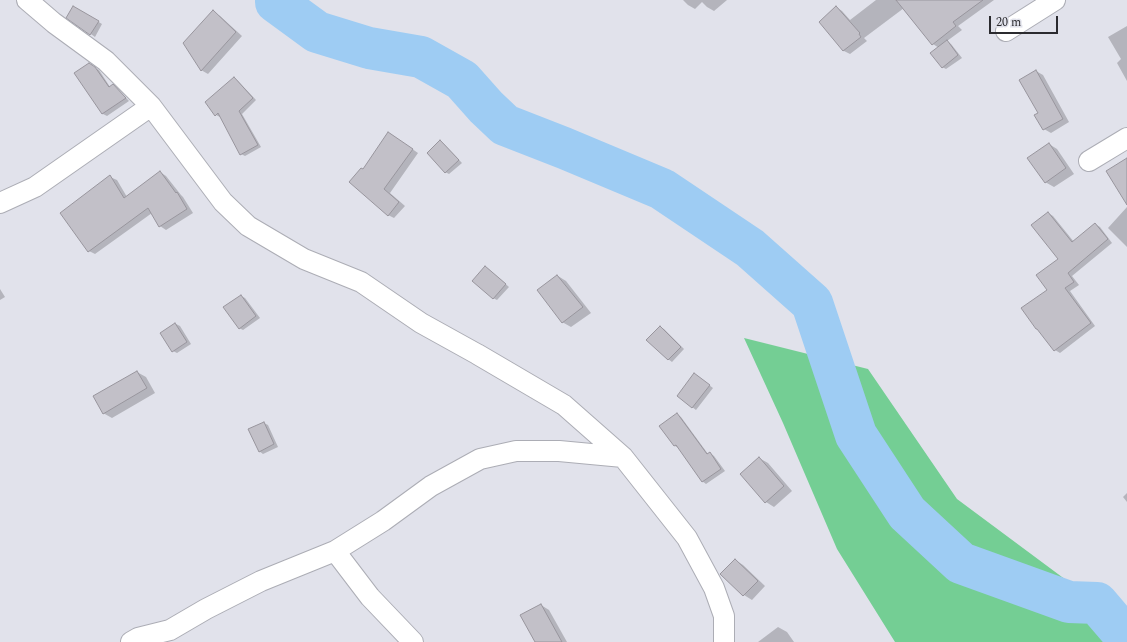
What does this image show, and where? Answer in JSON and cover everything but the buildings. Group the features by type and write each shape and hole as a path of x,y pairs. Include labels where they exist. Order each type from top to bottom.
{"street":[{"path":"27,0 106,61 151,106 224,202 248,226 304,259 361,282 420,324 477,354 564,405 623,457 687,538 714,588 724,616 724,642"},
{"path":"1006,31 1055,0"},
{"path":"0,203 35,187 151,106"},
{"path":"1089,161 1127,138"},
{"path":"131,642 138,638 170,630 206,609 262,581 335,551 383,521 431,486 480,459 516,451 559,451 623,457"},
{"path":"335,551 370,597 413,642"}],"green space":[{"path":"744,338 868,369 957,499 1097,603 1127,638 1127,642 895,642 837,549 783,423"}],"waterway":[{"path":"276,0 276,2 317,32 369,48 421,57 462,80 486,107 505,125 662,189 750,248 812,303 856,435 907,513 961,563 1069,602 1097,603 1127,638"}]}
